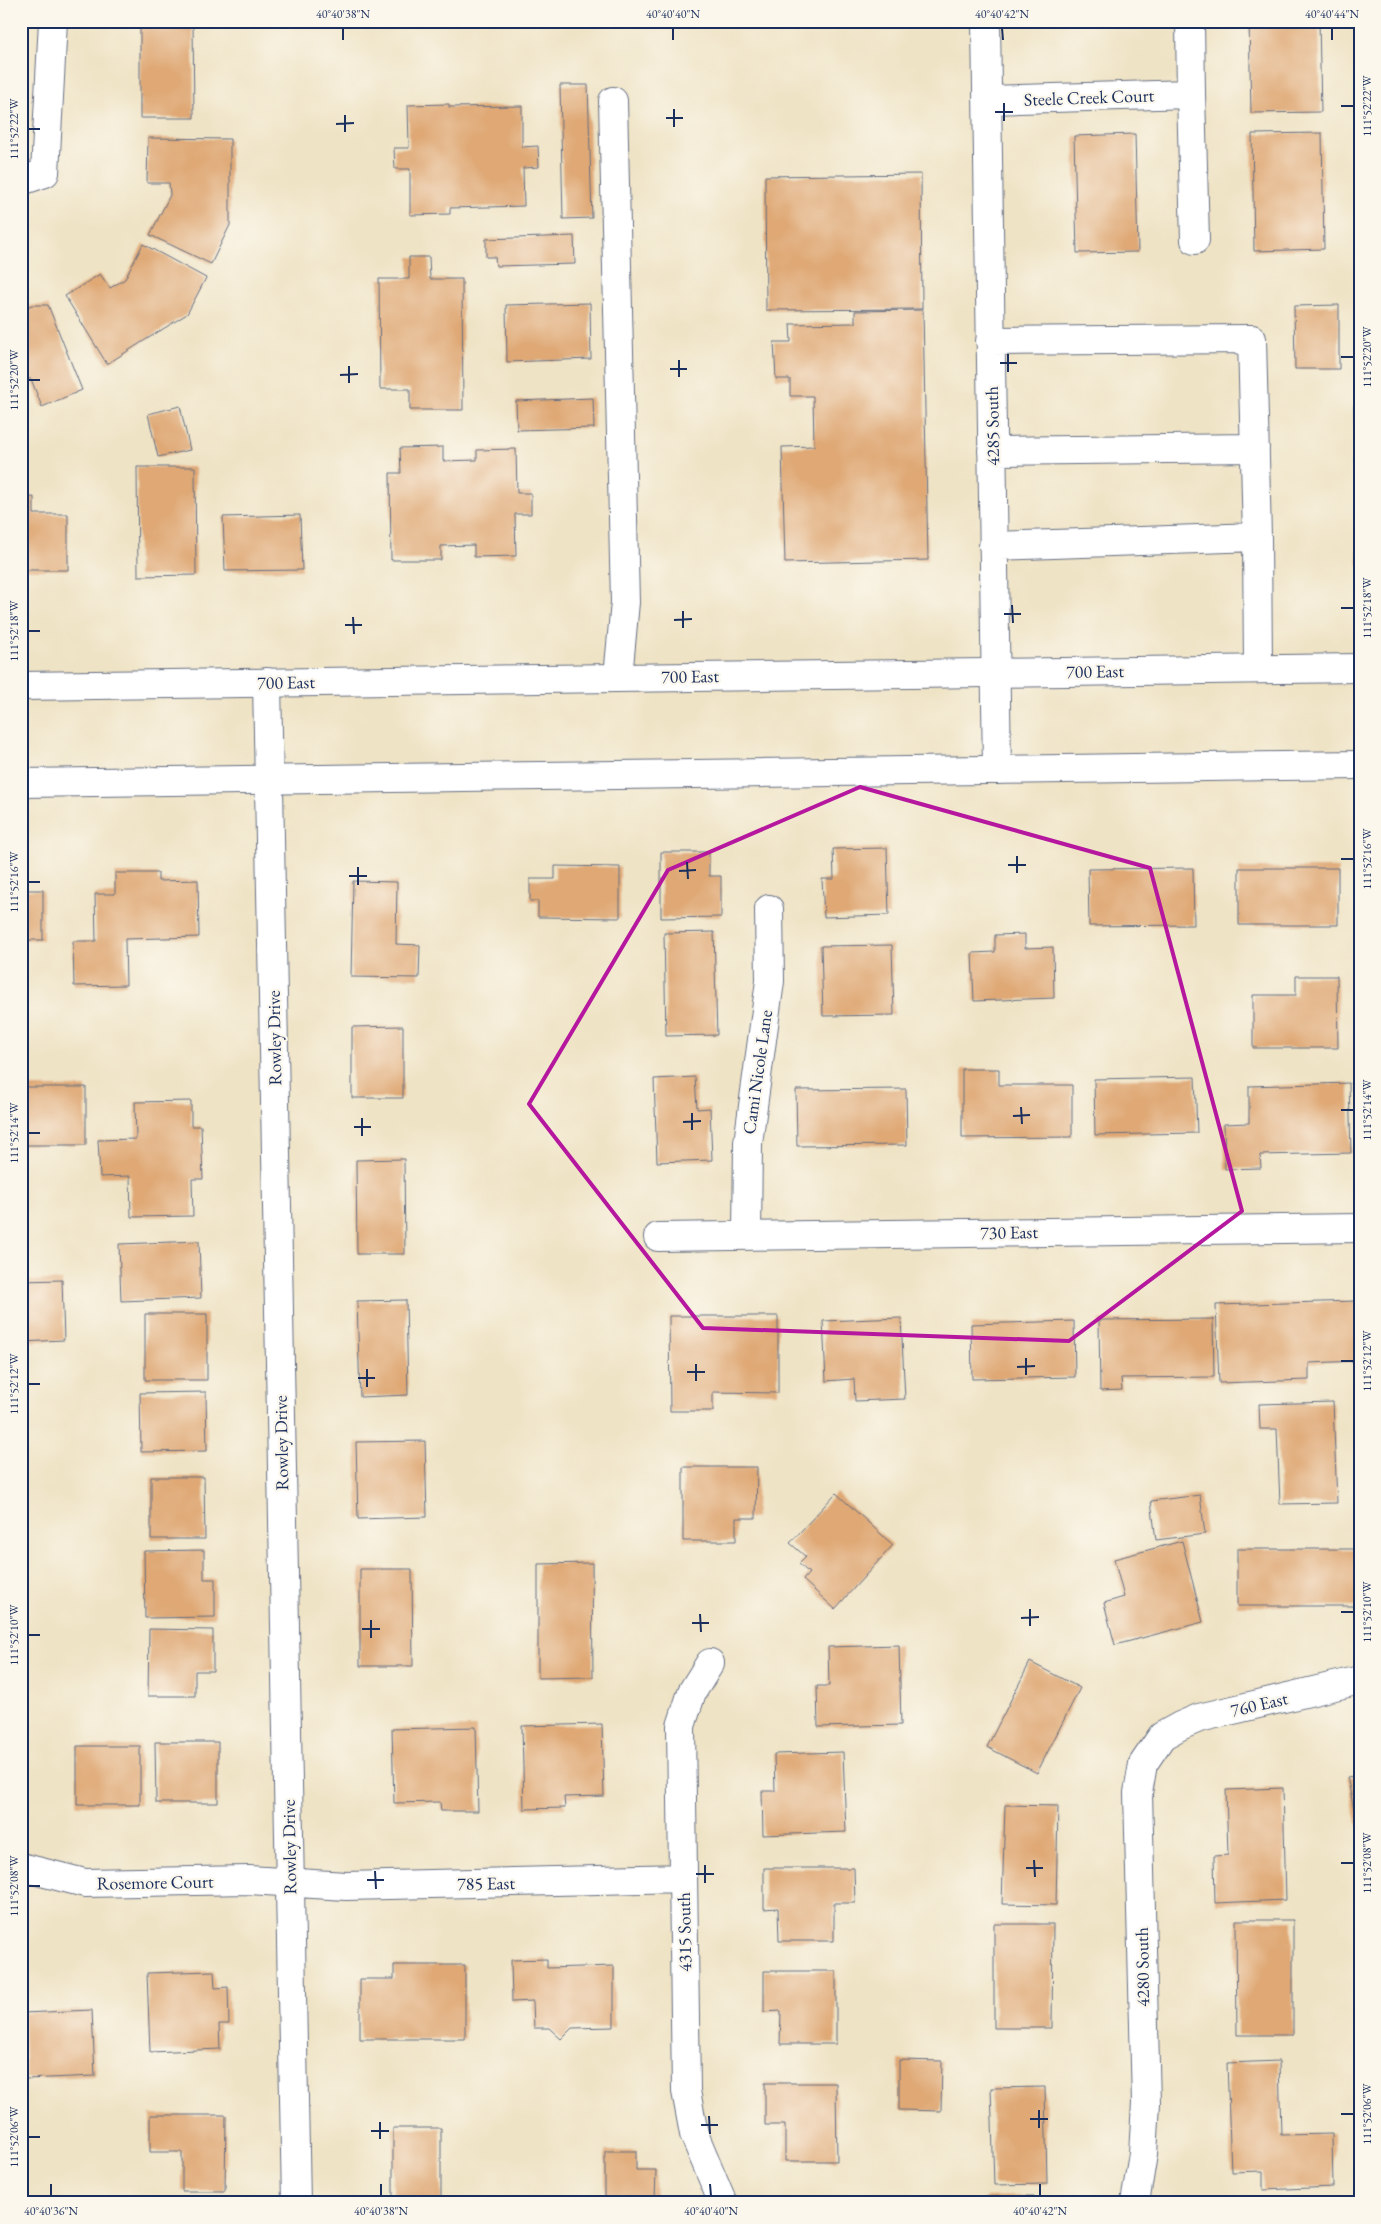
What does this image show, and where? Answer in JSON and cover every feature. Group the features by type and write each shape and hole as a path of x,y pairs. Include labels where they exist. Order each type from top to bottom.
{"street":[{"path":"33,177 53,21"},
{"name":"4285 South","path":"986,21 997,770"},
{"path":"1190,21 1195,240"},
{"name":"Steele Creek Court","path":"987,100 1192,94"},
{"path":"613,101 625,602 618,677"},
{"path":"990,341 1252,339 1258,668"},
{"path":"992,451 1255,448"},
{"path":"994,546 1257,537"},
{"name":"700 East","path":"21,686 1360,668"},
{"name":"Rowley Drive","path":"267,682 296,2203"},
{"path":"21,783 1360,765"},
{"name":"Cami Nicole Lane","path":"747,1235 748,1143 770,981 769,909"},
{"name":"730 East","path":"658,1237 1360,1228"},
{"name":"4315 South","path":"710,1662 692,1692 681,1726 686,2091 694,2134 723,2203"},
{"name":"760 East","path":"1162,1736 1199,1718 1360,1680"},
{"name":"4280 South","path":"1135,2203 1143,2154 1146,2103 1138,1793 1143,1764 1162,1736"},
{"name":"Rosemore Court","path":"21,1867 85,1883 249,1880 290,1883"},
{"name":"785 East","path":"290,1883 346,1886 683,1878"}],"highlighted area":[{"path":"860,787 1150,868 1242,1211 1069,1341 703,1328 529,1104 668,870"}],"building":[{"path":"140,21 193,21 194,118 140,118"},
{"path":"1249,21 1319,21 1321,112 1251,113"},
{"path":"560,85 588,85 592,218 563,219"},
{"path":"449,104 449,107 522,106 522,147 538,146 539,167 523,168 524,206 450,208 450,214 410,215 410,169 395,169 394,148 409,148 408,105"},
{"path":"1322,133 1324,249 1254,251 1252,134"},
{"path":"1135,134 1138,252 1077,253 1074,136"},
{"path":"148,138 230,139 230,225 211,264 150,235 170,195 169,183 147,183"},
{"path":"921,174 922,309 766,310 765,176"},
{"path":"574,236 575,264 496,266 495,257 486,257 486,239"},
{"path":"143,244 206,278 187,314 107,364 65,296 100,274 110,288 125,279"},
{"path":"409,257 429,257 430,279 462,279 463,410 410,410 410,389 380,389 379,279 409,279"},
{"path":"590,303 591,359 507,362 506,305"},
{"path":"32,305 48,305 82,390 42,407 31,379 21,379 21,309"},
{"path":"1339,305 1339,369 1295,369 1294,306"},
{"path":"923,310 928,560 785,563 782,447 814,446 813,396 790,396 790,379 776,379 774,342 791,342 790,324 855,323 855,311"},
{"path":"593,398 594,428 517,430 516,401"},
{"path":"180,406 190,450 158,457 148,414"},
{"path":"1354,406 1360,406 1360,566 1358,566"},
{"path":"443,447 443,461 477,460 477,450 516,449 517,493 531,493 531,514 515,514 516,556 474,557 474,545 441,546 441,560 391,560 390,473 401,473 400,448"},
{"path":"137,467 195,467 196,575 138,576"},
{"path":"34,497 34,514 68,514 68,570 21,570 21,498"},
{"path":"300,515 302,570 225,571 223,517"},
{"path":"887,848 889,915 824,917 822,879 834,879 833,849"},
{"path":"661,852 709,852 709,876 721,876 721,917 661,918"},
{"path":"555,866 620,867 620,918 538,917 538,901 530,901 530,879 555,879"},
{"path":"1193,868 1194,925 1089,926 1088,869"},
{"path":"1239,868 1338,868 1338,925 1239,925"},
{"path":"115,873 158,873 158,881 198,880 199,937 125,939 126,985 74,986 73,941 96,941 95,894 115,894"},
{"path":"353,881 397,882 396,944 420,945 419,978 351,977"},
{"path":"21,890 43,890 43,940 21,940"},
{"path":"714,932 717,1035 666,1036 664,933"},
{"path":"1025,934 1025,948 1053,947 1054,998 974,1001 972,953 995,952 995,935"},
{"path":"892,945 894,1015 823,1016 821,946"},
{"path":"1296,976 1337,976 1338,1048 1253,1048 1253,995 1296,995"},
{"path":"403,1026 403,1098 352,1098 352,1027"},
{"path":"962,1069 999,1069 999,1085 1072,1085 1072,1137 962,1138"},
{"path":"695,1077 697,1109 710,1108 712,1160 657,1162 654,1079"},
{"path":"1195,1077 1197,1133 1095,1135 1094,1079"},
{"path":"1349,1083 1351,1153 1260,1155 1261,1168 1225,1169 1224,1124 1249,1123 1249,1086"},
{"path":"21,1087 86,1087 86,1145 21,1145"},
{"path":"906,1089 907,1145 797,1146 796,1090"},
{"path":"191,1101 191,1126 201,1126 203,1179 192,1179 193,1216 131,1217 130,1176 100,1177 98,1140 136,1139 135,1102"},
{"path":"404,1159 405,1254 357,1254 356,1160"},
{"path":"199,1241 201,1298 121,1301 119,1244"},
{"path":"62,1280 64,1340 21,1342 21,1281"},
{"path":"406,1300 408,1395 360,1397 357,1301"},
{"path":"1356,1301 1358,1361 1309,1363 1309,1380 1219,1383 1216,1305"},
{"path":"145,1314 207,1314 207,1380 145,1380"},
{"path":"669,1316 778,1316 778,1393 713,1392 713,1411 670,1411"},
{"path":"901,1318 905,1399 855,1401 854,1379 826,1381 823,1321"},
{"path":"1213,1319 1214,1377 1121,1378 1122,1390 1100,1391 1099,1320"},
{"path":"1074,1321 1075,1377 972,1379 971,1324"},
{"path":"206,1392 207,1451 141,1452 140,1393"},
{"path":"1333,1402 1337,1503 1280,1504 1277,1429 1260,1429 1259,1404"},
{"path":"425,1441 427,1517 358,1519 356,1442"},
{"path":"683,1467 757,1467 756,1518 736,1518 736,1541 683,1541"},
{"path":"151,1477 204,1477 205,1539 151,1539"},
{"path":"836,1493 893,1545 835,1609 803,1580 809,1573 799,1564 806,1557 790,1543"},
{"path":"1200,1495 1205,1534 1156,1540 1151,1501"},
{"path":"1182,1541 1203,1622 1115,1645 1104,1603 1124,1597 1114,1559"},
{"path":"1237,1549 1360,1549 1360,1606 1237,1606"},
{"path":"204,1550 204,1579 215,1579 215,1617 145,1618 144,1551"},
{"path":"592,1563 593,1677 538,1678 538,1564"},
{"path":"360,1569 412,1569 413,1666 360,1666"},
{"path":"149,1629 213,1630 213,1671 195,1671 195,1696 148,1696"},
{"path":"899,1645 901,1725 818,1727 817,1686 829,1686 828,1647"},
{"path":"1030,1662 1080,1688 1037,1773 987,1747"},
{"path":"602,1724 604,1796 564,1797 565,1808 524,1809 522,1726"},
{"path":"476,1727 478,1811 441,1811 440,1802 394,1803 392,1729"},
{"path":"155,1742 218,1742 218,1803 156,1803"},
{"path":"77,1746 140,1746 140,1805 77,1805"},
{"path":"843,1752 846,1832 763,1835 762,1791 775,1791 774,1754"},
{"path":"1360,1775 1360,1832 1359,1832 1347,1777"},
{"path":"1283,1788 1286,1900 1215,1903 1214,1856 1228,1855 1226,1790"},
{"path":"1005,1805 1058,1806 1056,1905 1002,1904"},
{"path":"764,1868 854,1868 855,1903 834,1903 834,1941 779,1941 778,1908 764,1909"},
{"path":"1236,1920 1293,1920 1293,2035 1237,2035"},
{"path":"994,1924 1053,1924 1052,2028 994,2028"},
{"path":"547,1959 547,1968 614,1966 614,2027 572,2028 561,2039 549,2028 534,2028 533,2001 512,2002 511,1960"},
{"path":"394,1965 465,1965 465,2039 360,2039 360,1979 394,1979"},
{"path":"214,1971 215,1988 228,1987 229,2024 219,2024 220,2049 150,2052 147,1973"},
{"path":"764,1971 836,1971 836,2044 780,2044 781,2011 764,2012"},
{"path":"92,2010 95,2076 26,2079 23,2013"},
{"path":"899,2060 942,2061 941,2111 899,2110"},
{"path":"1279,2061 1281,2135 1332,2134 1333,2187 1263,2190 1263,2171 1231,2172 1227,2063"},
{"path":"765,2083 836,2083 837,2161 785,2161 785,2125 765,2125"},
{"path":"1045,2087 1047,2184 994,2185 991,2088"},
{"path":"150,2115 226,2115 225,2191 182,2191 182,2152 150,2152"},
{"path":"393,2128 441,2128 441,2203 393,2203"},
{"path":"605,2151 636,2151 636,2170 656,2170 655,2200 666,2200 666,2203 605,2203"},
{"path":"1034,2196 1034,2203 985,2203 985,2197"},
{"path":"796,2201 846,2201 846,2203 796,2203"}]}
